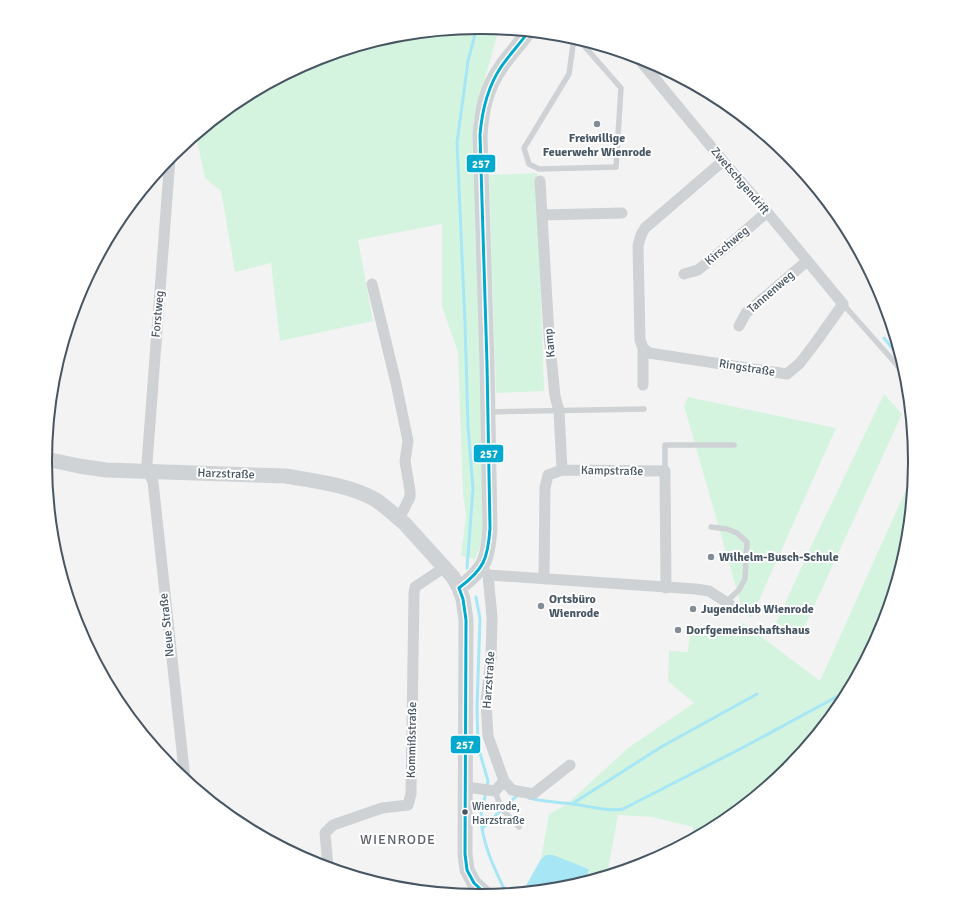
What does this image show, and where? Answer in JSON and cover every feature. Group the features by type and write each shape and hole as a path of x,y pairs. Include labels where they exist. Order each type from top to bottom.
{"main road":[{"path":"459,588 485,572 485,561 490,528 480,135 482,112 487,94 501,66 524,37"},
{"name":"Harzstraße","path":"52,461 106,470 286,476 350,489 361,493 376,500 398,517 453,577 463,599 466,620 473,788 465,854 470,889"}],"street":[{"name":"Zwetschgendrift","path":"646,68 843,304"},
{"path":"643,385 643,348 640,340 638,246 641,235 645,228 723,161"},
{"name":"Forstweg","path":"148,471 147,462 169,169"},
{"name":"Kamp","path":"540,181 549,335 555,396 559,411 562,470"},
{"name":"Kirschweg","path":"684,274 698,270 767,212"},
{"path":"542,215 622,213"},
{"name":"Tannenweg","path":"739,326 746,313 807,261"},
{"path":"372,284 396,383 408,441 405,461 410,497 403,511 398,517"},
{"name":"Ringstraße","path":"643,348 649,353 787,374 800,363 843,304"},
{"path":"544,579 545,488 548,475 562,470"},
{"name":"Kampstraße","path":"562,470 665,471"},
{"name":"Neue Straße","path":"148,471 152,482 184,770"},
{"path":"665,471 666,588"},
{"name":"Kommißstraße","path":"327,860 325,833 332,825 382,808 408,805 411,794 414,593 415,587 445,567"},
{"path":"485,572 544,579 696,589 709,592 730,605"},
{"name":"Harzstraße","path":"485,572 492,617 491,658 486,701 488,736 504,781"},
{"path":"473,788 493,790 504,781 512,790 533,794 570,765"}],"lane":[{"path":"573,45 569,74 524,148 529,164 540,169 616,168 622,88 586,48"},
{"path":"843,304 896,364"},
{"path":"488,412 644,409"},
{"path":"665,471 665,445 734,445"},
{"path":"711,527 727,529 737,533 747,542 745,579 730,605"},
{"path":"493,790 503,809 519,826"}],"green space":[{"path":"452,35 497,35 473,121 485,535 475,559 461,556 466,515 463,495 458,352 442,306 442,224 358,240 373,321 280,341 271,263 235,272 221,191 205,178 197,141 242,106 291,78 343,57 397,42"},
{"path":"537,173 544,391 496,393 489,175"},
{"path":"884,394 902,414 800,637 776,623"},
{"path":"688,397 836,428 751,618 743,612 684,406"},
{"path":"907,487 904,517 893,572 875,625 863,651 835,699 819,722 782,764 740,801 692,833 693,827 652,817 618,815 608,869 587,875 589,868 546,855 541,859 549,814 566,805 628,748 694,703 668,681 669,651 688,652 690,631 732,629 743,623 820,681"}],"water":[{"path":"546,855 553,855 589,869 587,875 563,881 526,886 541,859"}],"waterway":[{"path":"467,568 473,489 468,426 457,143 468,61 475,34"},
{"path":"884,338 892,348"},
{"path":"476,597 480,619 477,707 478,746 488,781 487,787"},
{"path":"572,804 661,747 757,694"},
{"path":"529,798 605,809 623,809 742,748 836,697"},
{"path":"486,793 481,814 482,827 486,847 504,888"},
{"path":"482,829 506,805 518,795 520,796"}],"transit line":[{"name":"257","path":"459,588 474,575 483,562 488,548 490,528 480,135 481,126 486,100 492,83 504,63 525,37"},
{"name":"257","path":"459,588 463,599 466,620 465,854 467,870 474,883 480,889"}],"place":[{"name":"Freiwillige Feuerwehr Wienrode","path":"597,124"},
{"name":"Wilhelm-Busch-Schule","path":"711,557"},
{"name":"Ortsbüro Wienrode","path":"541,606"},
{"name":"Jugendclub Wienrode","path":"693,609"},
{"name":"Dorfgemeinschaftshaus","path":"678,630"},
{"name":"Wienrode, Harzstraße","path":"465,812"}],"district":[{"name":"WIENRODE","path":"398,839"}]}
